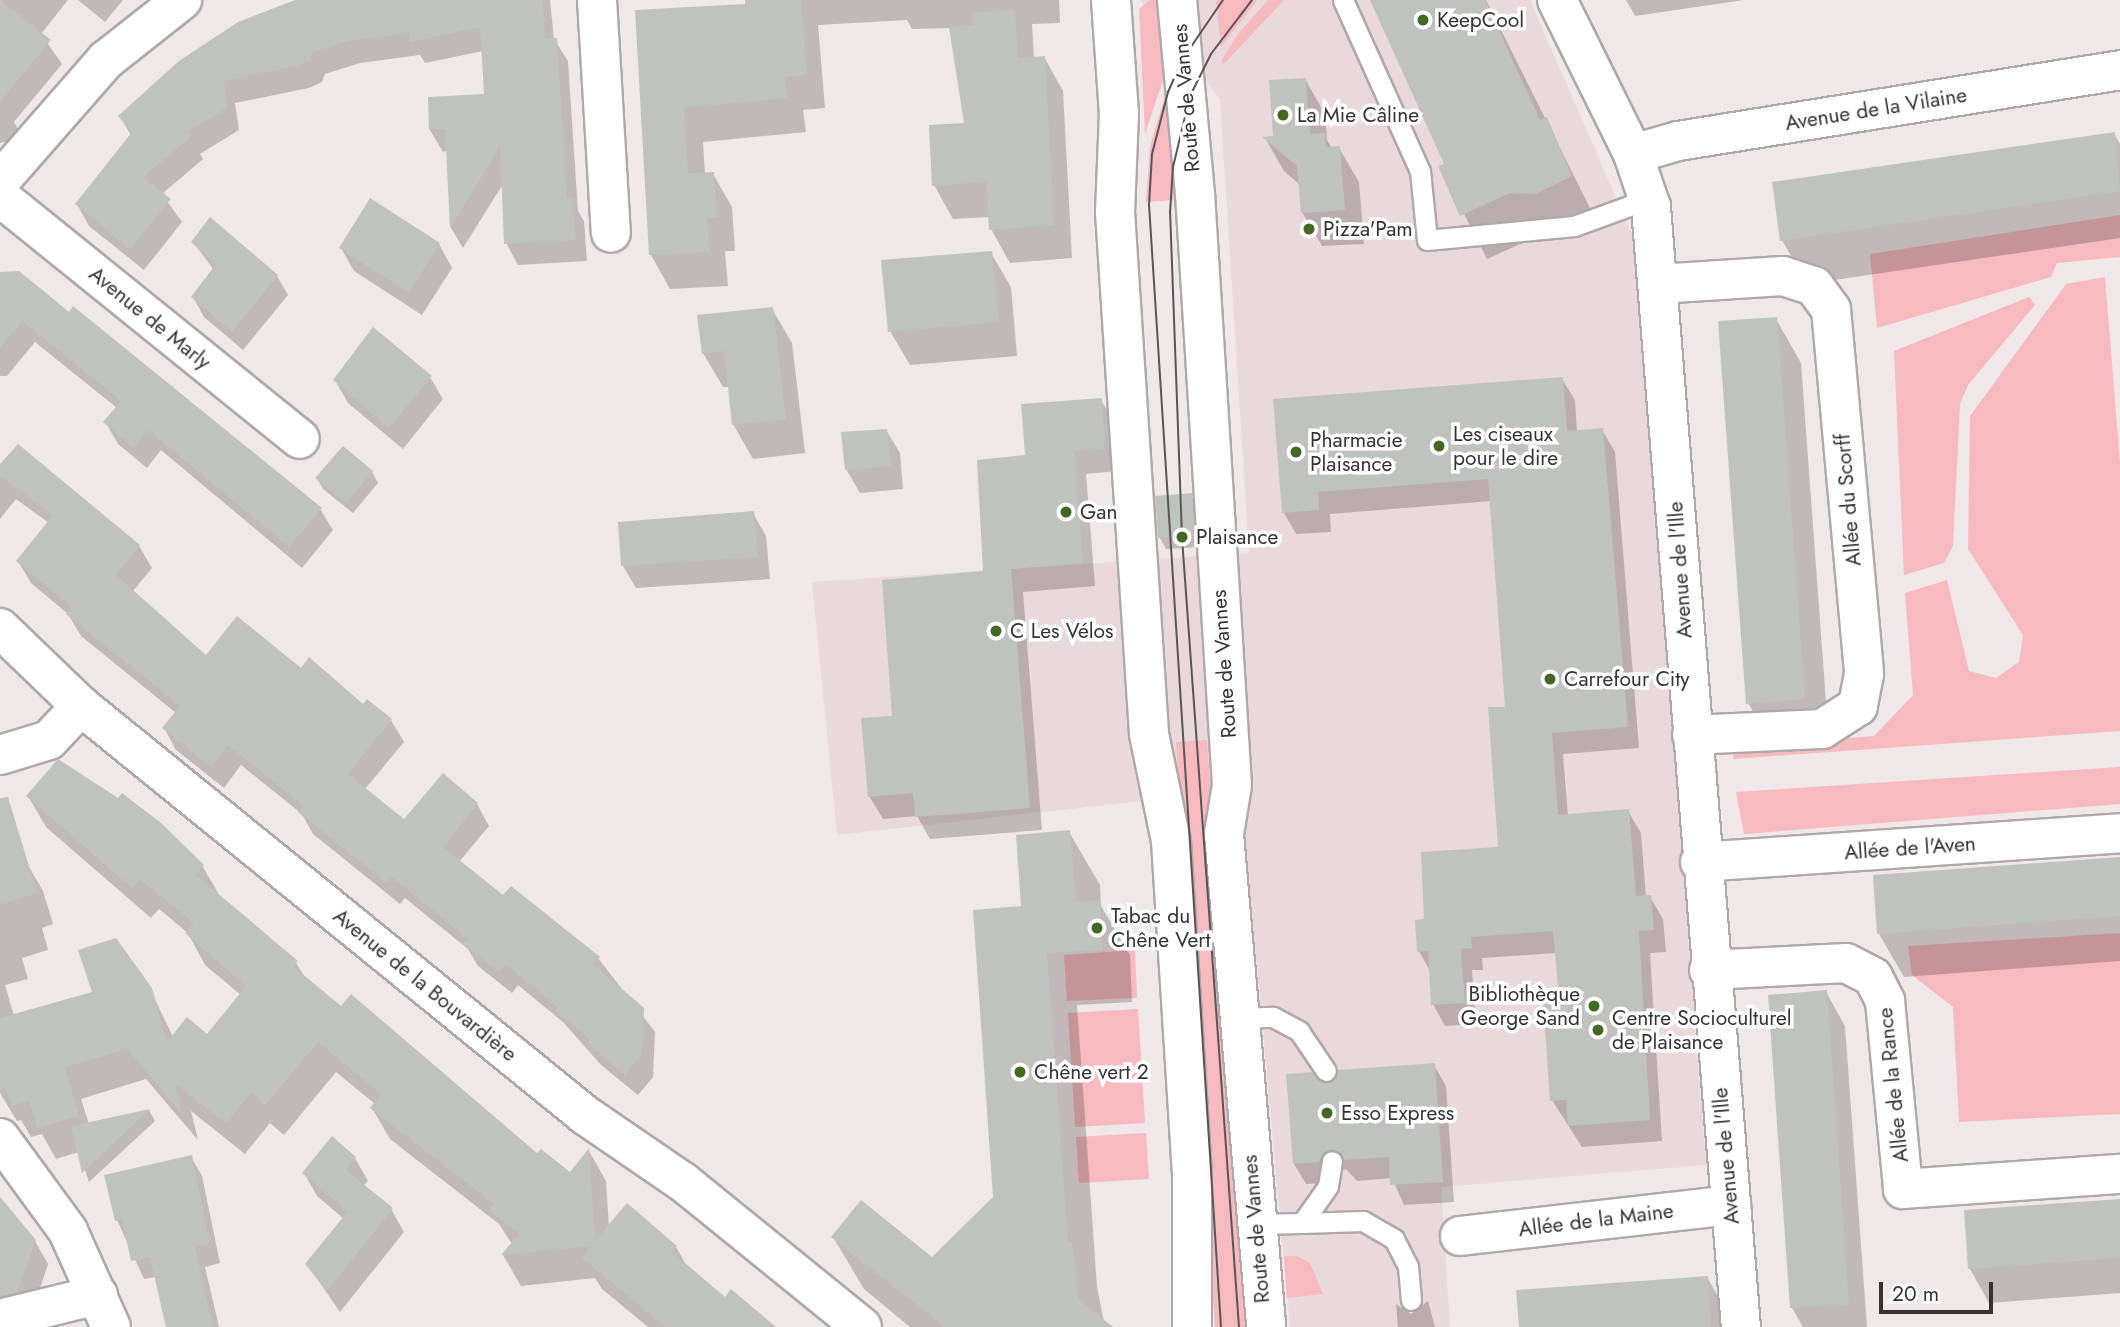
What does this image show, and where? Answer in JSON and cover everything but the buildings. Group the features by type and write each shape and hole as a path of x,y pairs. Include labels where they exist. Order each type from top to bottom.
{"street":[{"path":"0,181 106,60 182,0"},
{"path":"597,0 611,233"},
{"path":"1111,0 1119,113 1115,212 1149,734 1171,841 1192,1173 1192,1327"},
{"name":"Route de Vannes","path":"1177,0 1196,203 1232,785 1224,834 1254,1224 1266,1327"},
{"name":"Avenue de l'Ille","path":"1557,0 1633,154 1648,198 1658,284 1700,862 1741,1327"},
{"name":"Avenue de la Vilaine","path":"1633,154 1678,141 2120,71"},
{"name":"Avenue de Marly","path":"0,197 300,439"},
{"name":"Allée du Scorff","path":"1658,284 1783,276 1814,286 1832,309 1864,674 1857,706 1822,729 1692,735"},
{"name":"Avenue de la Bouvardière","path":"0,628 81,706 574,1107 683,1182 862,1327"},
{"path":"0,755 49,740 81,706"},
{"name":"Allée de l'Aven","path":"1700,862 2120,833"},
{"name":"Allée de la Rance","path":"1709,970 1846,963 1873,976 1885,1001 1903,1189 2120,1174"},
{"path":"0,1138 68,1231 104,1311 0,1319"},
{"name":"Allée de la Maine","path":"1460,1236 1731,1205"}],"lane":[{"path":"1343,0 1420,171 1427,240 1574,226 1648,198"},
{"path":"1238,1018 1273,1017 1299,1031 1326,1071"},
{"path":"1302,1223 1328,1186 1332,1161"},
{"path":"1254,1224 1363,1221 1388,1234 1402,1249 1408,1266 1411,1300"}],"shaded area":[{"path":"1140,0 1530,0 1634,239 1706,1165 1441,1187 1450,1327 1290,1327 1241,790 837,835 812,582 1249,553 1220,99"},
{"path":"1150,0 1162,0 1168,65 1145,134 1139,9"},
{"path":"1257,0 1221,47 1216,2"},
{"path":"1268,0 1284,0 1224,64 1221,61 1238,34"},
{"path":"1170,79 1175,200 1146,202 1150,147"},
{"path":"2120,215 2120,257 2057,263 2051,277 1877,328 1870,254"},
{"path":"2105,277 2120,463 2120,731 1733,759 1734,747 1874,736 1913,695 1905,593 1947,580 1969,671 1996,678 2019,662 2023,635 1968,549 1970,416 2066,284"},
{"path":"2029,297 2035,305 1968,385 1960,404 1953,546 1944,563 1904,575 1894,351"},
{"path":"1207,740 1246,1327 1215,1327 1176,742"},
{"path":"2120,767 2120,804 1744,834 1736,792"},
{"path":"2120,933 2120,1114 1959,1122 1953,1007 1912,975 1908,946"},
{"path":"1135,950 1137,998 1067,1001 1064,955"},
{"path":"1138,1009 1145,1123 1075,1127 1068,1013"},
{"path":"1146,1133 1149,1179 1079,1183 1076,1137"},
{"path":"1284,1256 1297,1256 1310,1263 1323,1294 1287,1298"}],"tram line":[{"path":"1221,1327 1149,205 1152,154 1168,92 1182,60 1223,0"},
{"path":"1239,1327 1182,537 1170,213 1173,167 1190,96 1211,54 1252,0"}],"place":[{"name":"KeepCool","path":"1423,20"},
{"name":"La Mie Câline","path":"1283,115"},
{"name":"Pizza'Pam","path":"1309,229"},
{"name":"Les ciseaux pour le dire","path":"1439,446"},
{"name":"Pharmacie Plaisance","path":"1296,452"},
{"name":"Gan","path":"1066,512"},
{"name":"Plaisance","path":"1182,537"},
{"name":"C Les Vélos","path":"996,631"},
{"name":"Carrefour City","path":"1550,679"},
{"name":"Tabac du Chêne Vert","path":"1097,928"},
{"name":"Bibliothèque George Sand","path":"1594,1006"},
{"name":"Centre Socioculturel de Plaisance","path":"1598,1030"},
{"name":"Chêne vert 2","path":"1020,1072"},
{"name":"Esso Express","path":"1327,1113"}]}
